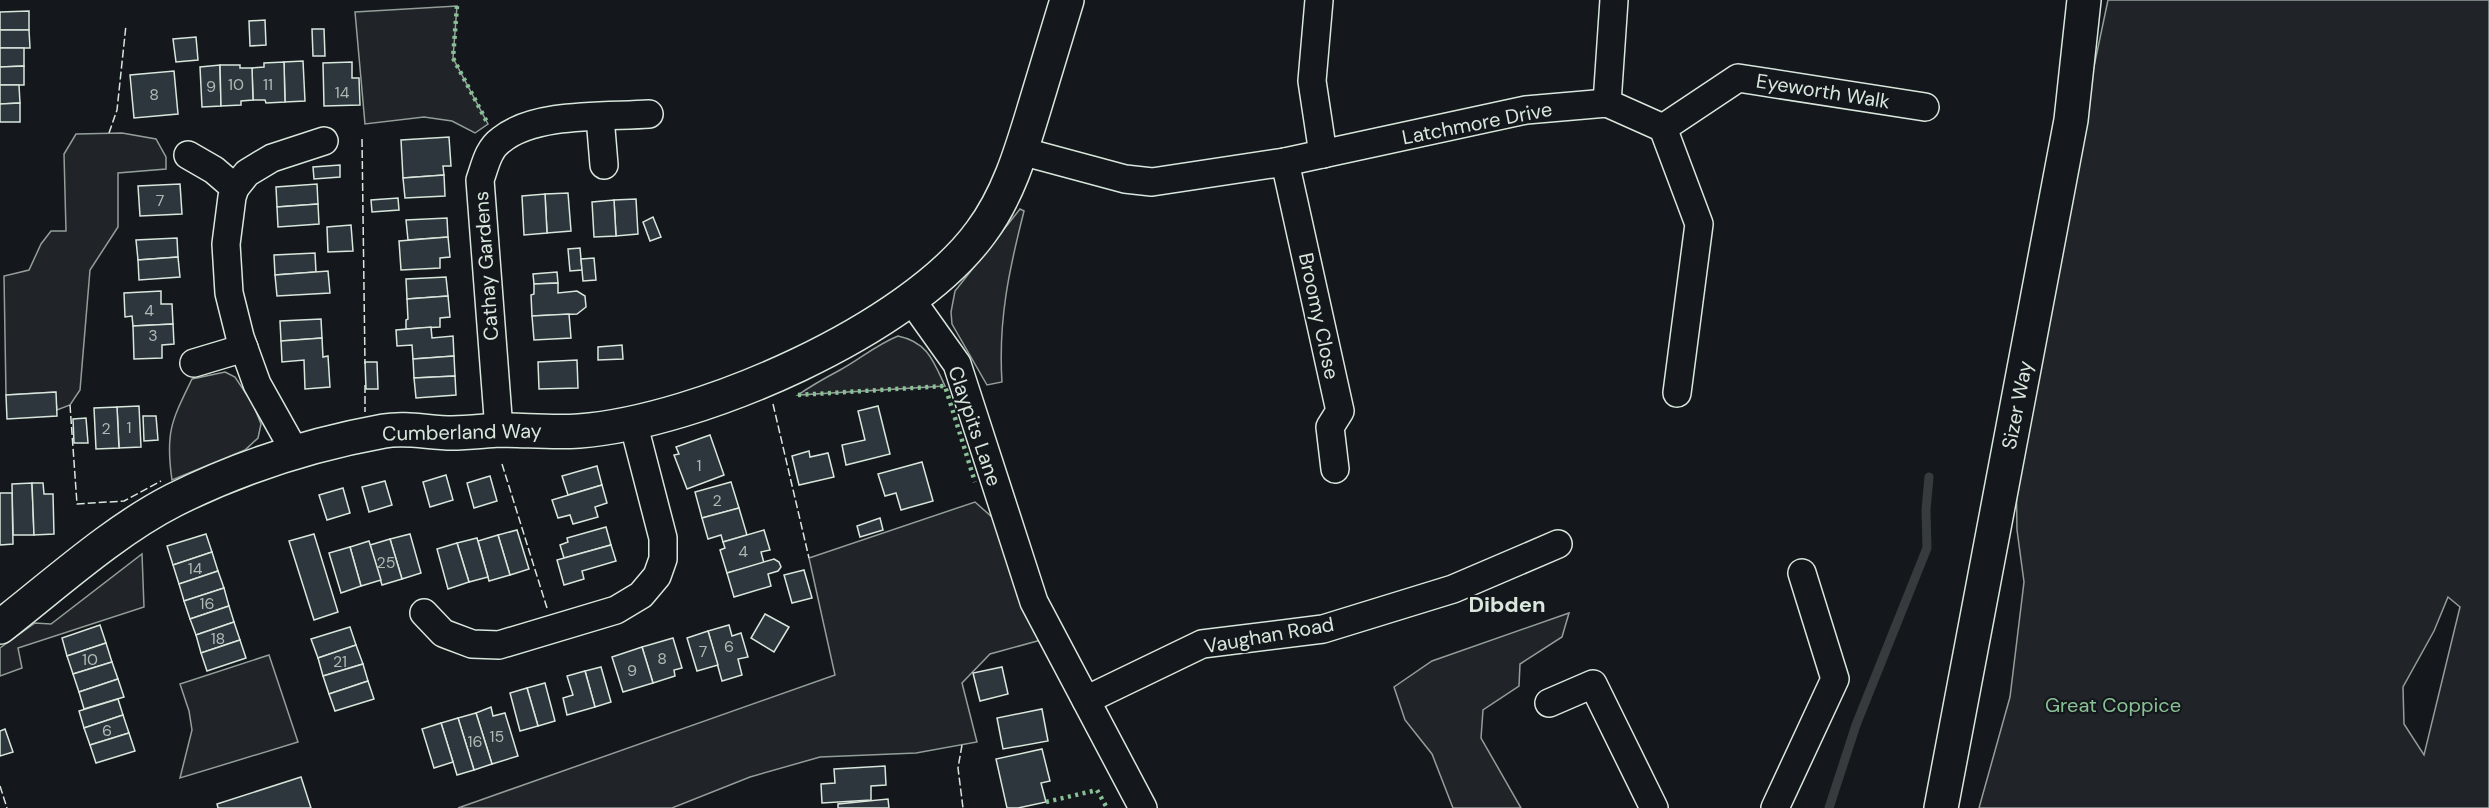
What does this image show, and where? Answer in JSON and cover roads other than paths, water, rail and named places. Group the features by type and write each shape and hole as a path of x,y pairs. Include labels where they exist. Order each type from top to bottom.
{"street":[{"path":"910,298 950,267 981,232 1008,187 1067,0"},
{"path":"1319,0 1312,81 1323,154"},
{"path":"1607,103 1614,0"},
{"name":"Sizer Way","path":"1941,808 2071,120 2084,0"},
{"name":"Eyeworth Walk","path":"1663,128 1738,78 1925,107"},
{"name":"Latchmore Drive","path":"1021,151 1125,179 1152,182 1285,162 1526,110 1607,103 1663,128"},
{"name":"Cathay Gardens","path":"499,430 480,180 490,153 500,140 520,128 544,121 649,114"},
{"path":"600,117 604,165"},
{"path":"1663,128 1699,224 1677,393"},
{"path":"295,452 257,384 244,348 229,293 226,244 235,188 247,173 272,158 324,141"},
{"path":"188,155 214,170 235,188"},
{"name":"Broomy Close","path":"1285,162 1340,411 1330,428 1335,469"},
{"name":"Cumberland Way","path":"0,627 98,551 173,501 243,470 295,452 389,430 452,433 499,430 579,431 633,422 685,409 787,371 873,326 910,298"},
{"name":"Claypits Lane","path":"910,298 957,364 1034,602 1143,808"},
{"path":"194,363 244,348"},
{"path":"423,612 448,635 472,644 499,645 616,610 641,595 657,576 663,559 663,538 633,422"},
{"name":"Vaughan Road","path":"1086,700 1202,644 1323,629 1453,589 1558,544"},
{"path":"1775,808 1835,679 1802,573"},
{"path":"1549,703 1593,684 1654,808"}],"waterway":[{"path":"1829,808 1856,725 1927,548 1926,510 1929,477"}],"district":[{"name":"Dibden","path":"1507,604"}],"park label":[{"name":"Great Coppice","path":"2113,705"}]}
